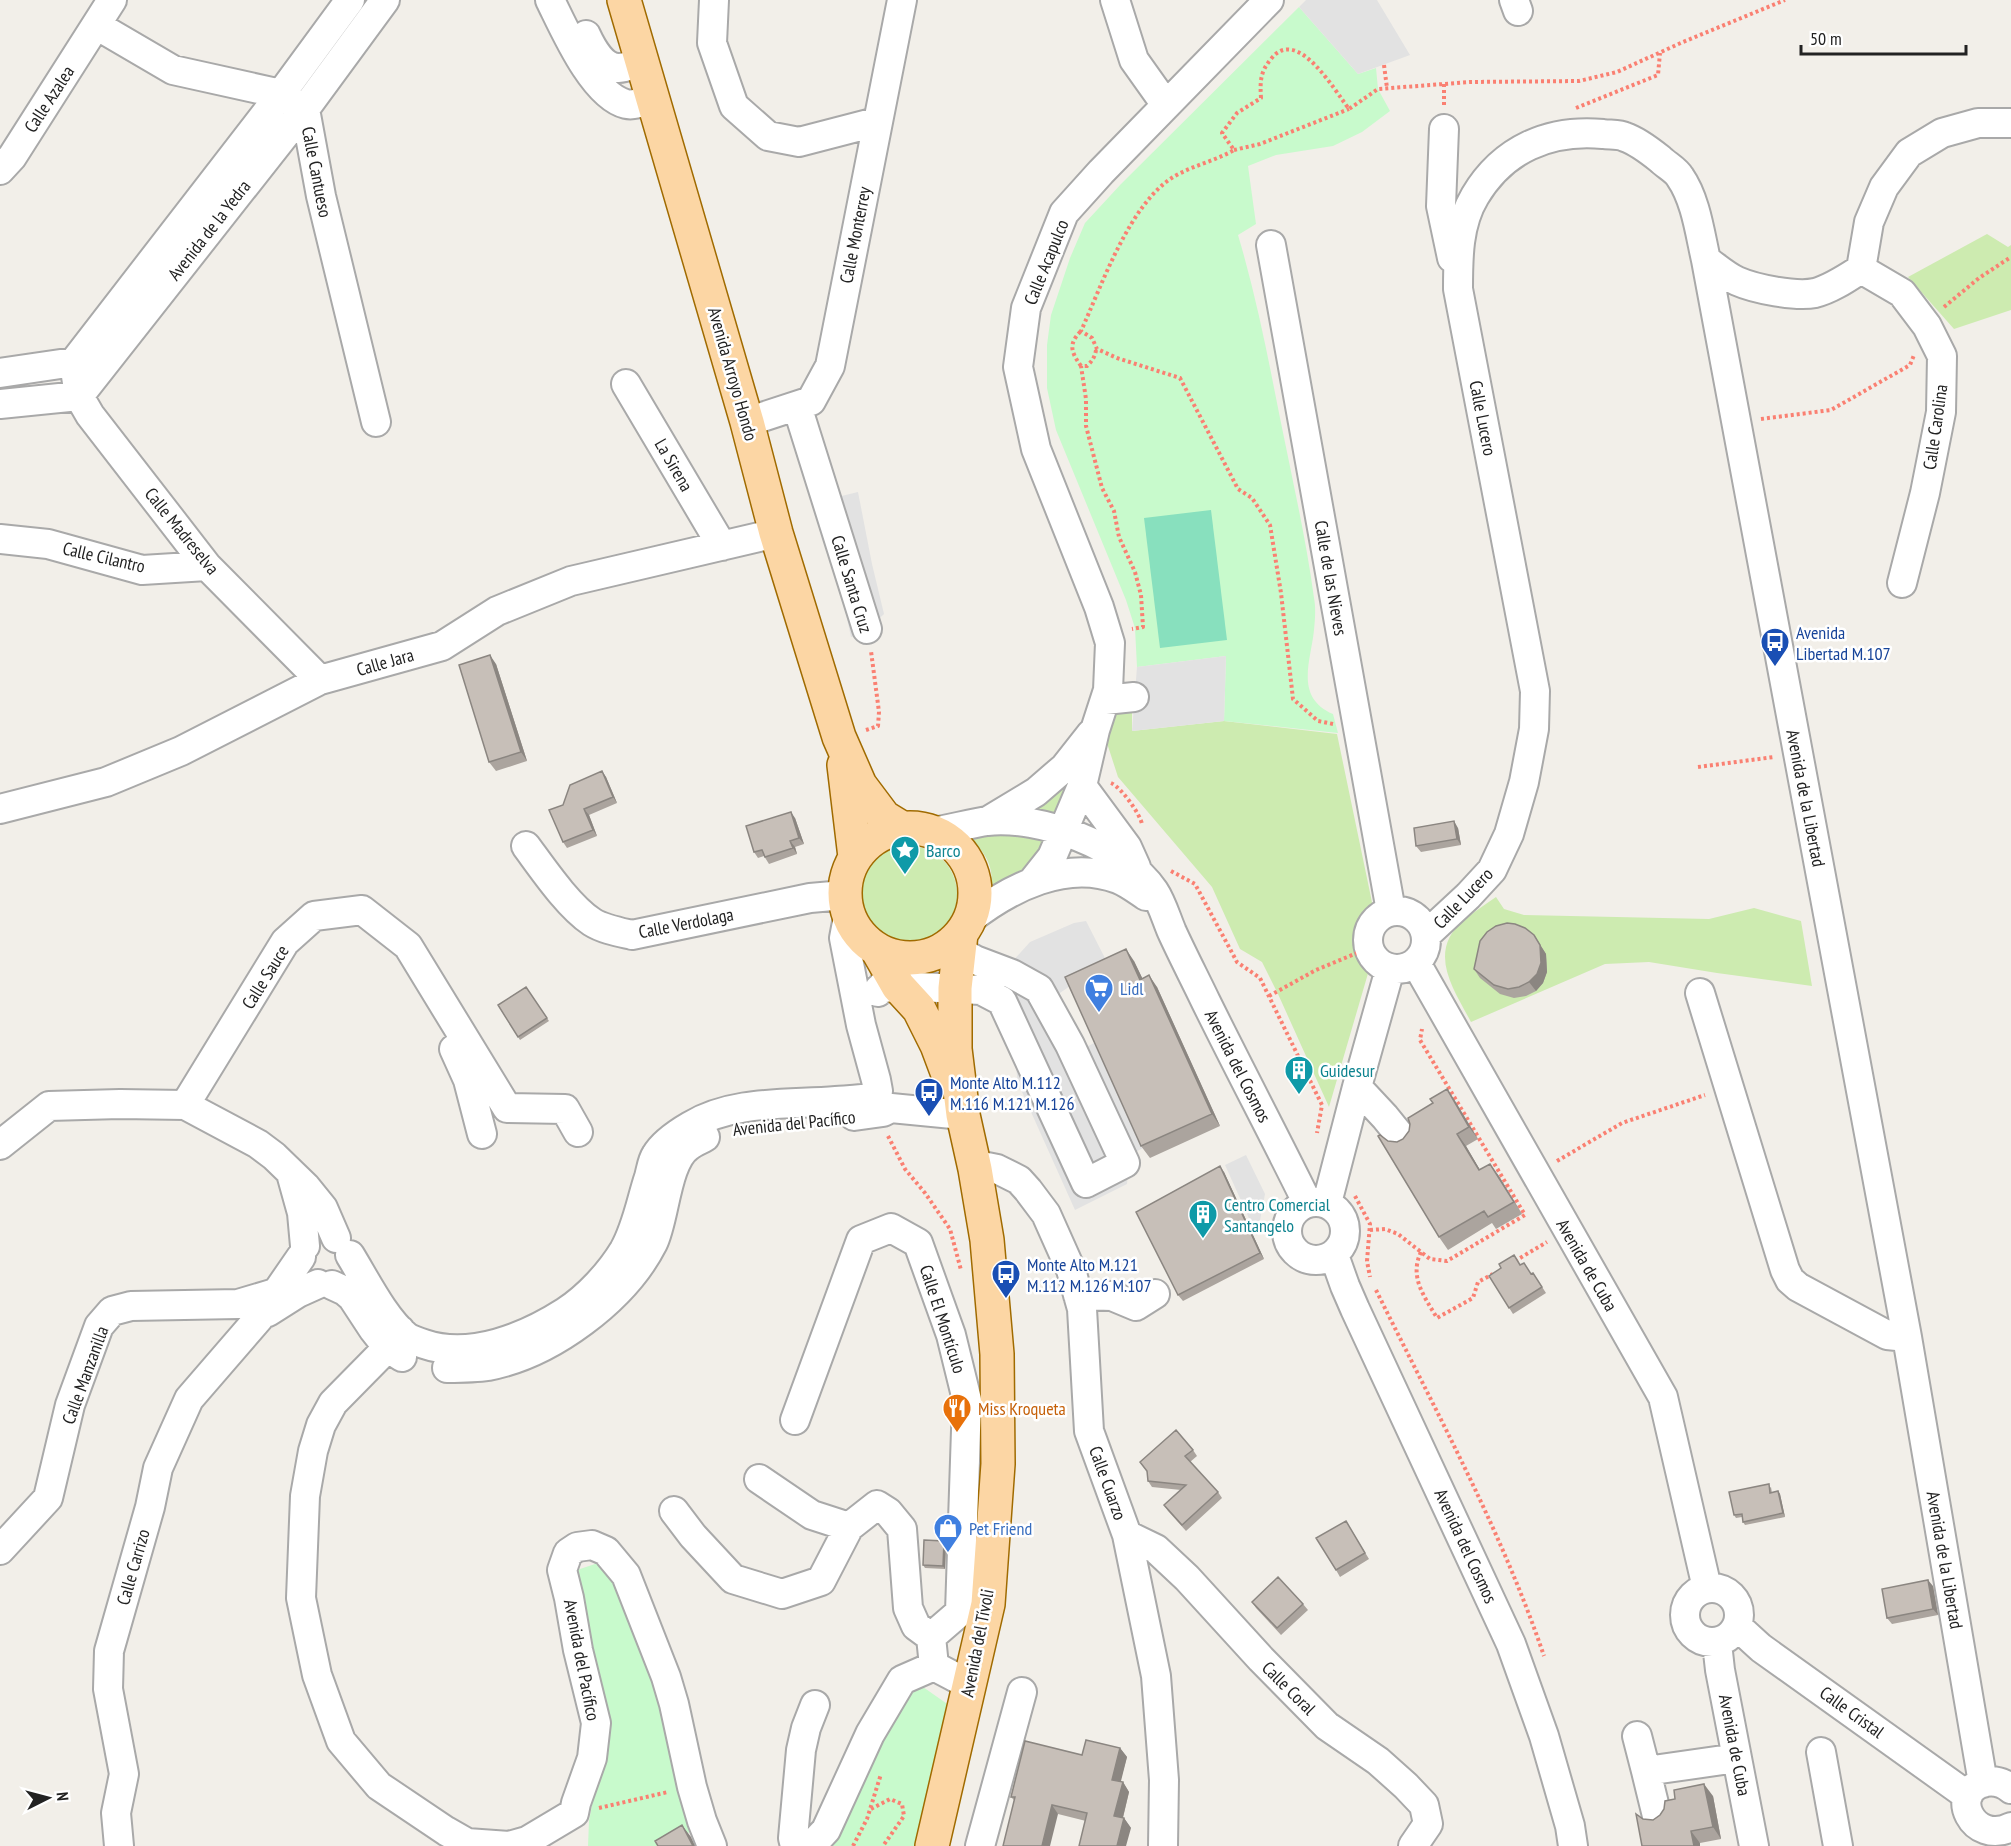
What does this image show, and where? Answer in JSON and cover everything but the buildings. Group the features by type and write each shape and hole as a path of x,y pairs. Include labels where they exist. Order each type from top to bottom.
{"main road":[{"name":"Avenida Arroyo Hondo","path":"624,0 747,422 776,533 841,743 860,785 884,817 918,830"},
{"name":"Avenida Arroyo Hondo","path":"841,743 855,857"},
{"path":"918,830 949,841 961,853 970,868 975,885 975,902 963,935 947,948 891,972 860,936 846,906 849,869 855,857 875,837 888,831 918,830"},
{"name":"Avenida del Tívoli","path":"932,1846 988,1604 998,1464 997,1354 987,1240 963,1115 955,1049 955,988 963,935"},
{"name":"Avenida del Tívoli","path":"891,972 919,1009 937,1045 963,1115"}],"street":[{"name":"Calle Azalea","path":"0,170 12,157 112,0"},
{"name":"Avenida de la Yedra","path":"74,362 281,94 350,0"},
{"name":"Avenida de la Yedra","path":"79,396 305,109 385,0"},
{"path":"550,0 576,53 610,97 624,104 634,105 653,98"},
{"path":"569,0 588,40 603,62 620,68 642,61"},
{"path":"714,0 712,43 734,106 768,136 799,142 876,122"},
{"name":"Calle Monterrey","path":"747,422 811,402 830,366 876,122 902,0"},
{"path":"1115,0 1134,60 1166,105"},
{"name":"Calle Acapulco","path":"1033,881 1052,857 1062,831 1095,784 1095,730 1108,690 1110,643 1036,449 1018,367 1026,308 1064,213 1269,0"},
{"name":"Calle Cantueso","path":"96,25 173,70 281,94 305,109 321,196 376,422"},
{"path":"1706,260 1736,280 1760,289 1789,293 1815,293 1840,282 1861,269 1869,222 1884,188 1909,153 1941,134 1978,123 2011,123"},
{"path":"1444,129 1441,206 1458,289"},
{"name":"Calle Lucero","path":"1426,935 1492,870 1509,834 1524,782 1534,729 1535,691 1458,289 1458,260 1462,226 1474,197 1490,174 1513,153 1537,141 1573,133 1625,136 1652,153 1680,177 1695,209 1706,260"},
{"name":"Calle de las Nieves","path":"1271,245 1391,911"},
{"name":"Avenida de la Libertad","path":"1706,260 1907,1337 1975,1789 1966,1818 1971,1826 1982,1833 1991,1836 2008,1835"},
{"name":"Calle Carolina","path":"1861,269 1902,293 1927,326 1942,356 1941,412 1925,493 1902,582"},
{"path":"0,373 74,362"},
{"name":"Calle Madreselva","path":"74,362 79,396 90,415 207,566 320,680"},
{"name":"La Sirena","path":"626,384 722,546"},
{"path":"0,404 79,396"},
{"name":"Calle Santa Cruz","path":"797,406 867,629"},
{"name":"Calle Jara","path":"0,809 106,782 182,752 320,680 442,646 496,611 571,581 776,533"},
{"name":"Calle Cilantro","path":"0,539 48,544 142,570 207,566"},
{"path":"1105,700 1134,697"},
{"path":"988,821 1036,792 1065,767 1095,730"},
{"path":"1095,784 1138,871 1154,890 1171,929"},
{"path":"918,830 988,821 1024,823 1062,831 1104,848 1138,871"},
{"name":"Calle Verdolaga","path":"526,846 564,896 592,922 614,931 632,934 810,898 846,906"},
{"path":"891,1108 871,1014 875,997 891,972 955,988 981,990 1002,1001 1086,1183 1125,1163 1070,1045 1039,989 1012,974 963,935 1005,896 1033,881 1084,873 1098,873 1119,879 1149,898 1171,929"},
{"path":"291,1175 302,1213 303,1271 307,1277 345,1290 373,1329 394,1339 415,1341 452,1350 496,1343 532,1330 566,1311 591,1291 623,1251 640,1210 655,1156 690,1126 714,1114 735,1108 876,1096 878,1091 861,1025 844,938 846,906"},
{"name":"Calle Sauce","path":"185,1105 285,942 314,916 362,910 408,946 507,1108 565,1109 578,1132"},
{"path":"1391,911 1402,911 1412,915 1420,921 1426,935 1426,946 1422,955 1403,966 1385,968 1374,960 1369,948 1369,932 1373,922 1381,915 1391,911"},
{"name":"Avenida del Cosmos","path":"1171,929 1317,1203"},
{"name":"Calle Sauce","path":"408,946 468,1080 482,1134"},
{"path":"1317,1203 1329,1159 1403,966"},
{"name":"Avenida de Cuba","path":"1403,966 1535,1173 1663,1397 1707,1588"},
{"path":"1701,993 1785,1270 1790,1280 1798,1287 1887,1335 1907,1337"},
{"path":"1357,1087 1402,1138"},
{"path":"0,1145 49,1106 120,1104 185,1105 258,1144 306,1187 323,1208 351,1263 345,1277 298,1293 259,1318"},
{"name":"Avenida del Pacífico","path":"394,1339 400,1356 436,1367 487,1366 516,1358 588,1320 633,1276 654,1242 676,1161 687,1146 706,1137 734,1127 857,1116 883,1112 891,1108 963,1115"},
{"name":"Calle Cuarzo","path":"975,1169 987,1167 998,1169 1019,1180 1028,1190 1046,1214 1071,1270 1082,1309 1089,1431 1127,1535 1156,1676 1164,1780 1163,1846"},
{"path":"1317,1203 1334,1206 1345,1222 1346,1233 1344,1243 1334,1255 1323,1260 1311,1260 1297,1253 1287,1237 1288,1220 1295,1210 1317,1203"},
{"name":"Calle El Montículo","path":"795,1420 861,1240 891,1228 918,1243 951,1335 967,1400 960,1612 931,1637"},
{"path":"259,1318 303,1252 316,1238 329,1236 343,1246 391,1319 394,1339"},
{"name":"Avenida del Cosmos","path":"1334,1255 1351,1301 1511,1644 1544,1737 1573,1846"},
{"name":"Calle Manzanilla","path":"0,1550 48,1498 70,1405 99,1326 112,1311 131,1306 214,1305 246,1302 275,1293"},
{"path":"1078,1295 1112,1296 1136,1306 1155,1294"},
{"path":"214,1305 234,1314 240,1330 238,1342"},
{"name":"Calle Carrizo","path":"119,1846 116,1813 124,1774 108,1689 109,1651 150,1507 158,1468 189,1399 259,1318"},
{"path":"394,1339 333,1403 321,1425 313,1451 305,1496 301,1598 317,1675 341,1741 379,1786 467,1845 509,1845 527,1841 574,1813"},
{"path":"759,1479 812,1515 849,1527"},
{"path":"674,1511 693,1536 733,1579 782,1594 821,1581 849,1527 877,1505 888,1512 902,1529 908,1608 916,1626 931,1637 934,1666"},
{"name":"Calle Coral","path":"1127,1535 1156,1549 1187,1578 1261,1659 1327,1726 1378,1761 1424,1805 1428,1824 1413,1846"},
{"name":"Avenida del Pacífico","path":"574,1813 592,1758 596,1723 562,1570 568,1553 577,1547 592,1545 606,1551 626,1575 666,1677 692,1787 712,1846"},
{"path":"1707,1588 1724,1590 1731,1596 1737,1605 1739,1614 1728,1635 1699,1640 1691,1634 1686,1626 1684,1612 1687,1603 1698,1591 1707,1588"},
{"name":"Avenida de Cuba","path":"1728,1635 1720,1670 1754,1846"},
{"name":"Calle Cristal","path":"1728,1635 1761,1648 1975,1789"},
{"path":"934,1666 969,1685"},
{"path":"811,1846 826,1830 870,1734 902,1680 934,1666"},
{"path":"980,1846 1022,1692"},
{"path":"795,1846 793,1838 801,1750 815,1705"},
{"path":"1637,1736 1657,1816"},
{"path":"1821,1752 1838,1846"},
{"path":"1646,1771 1737,1758"},
{"path":"1975,1789 1998,1782 2011,1790"}],"path":[{"path":"1108,634 1143,627 1141,595 1135,572 1119,537 1114,511 1102,488 1086,426 1086,399 1081,366 1072,350 1073,339 1081,331 1120,243 1149,198 1174,176 1219,159 1234,150 1260,144 1348,109 1378,89 1470,82 1579,81 1617,72 1785,0"},
{"path":"1234,150 1222,133 1237,113 1261,98 1260,80 1264,68 1276,52 1286,50 1309,57 1348,109"},
{"path":"1573,133 1571,115 1574,109 1658,75 1660,53"},
{"path":"1384,65 1387,88"},
{"path":"1940,310 1979,278 2011,257"},
{"path":"1081,331 1092,338 1096,355 1087,366 1081,366"},
{"path":"1096,349 1180,378 1238,489 1252,498 1270,525 1281,593 1293,699 1318,721 1331,724 1357,723"},
{"path":"1736,422 1831,410 1910,365 1914,355"},
{"name":"Calle Santa Cruz","path":"841,743 878,726 879,712 867,629"},
{"path":"1698,767 1763,759"},
{"path":"1095,784 1117,786 1141,818 1141,834"},
{"path":"1167,869 1195,884 1237,963 1260,978 1322,1106 1316,1139 1329,1159"},
{"path":"1269,996 1316,970 1369,948"},
{"path":"1370,1230 1385,1229 1398,1234 1430,1259 1447,1261 1525,1215 1420,1040 1422,1029"},
{"path":"1535,1173 1622,1124 1730,1087"},
{"path":"1354,1194 1370,1224 1367,1261 1370,1278"},
{"path":"1509,1265 1550,1241"},
{"path":"1421,1252 1416,1264 1420,1289 1437,1318 1473,1298 1478,1282 1498,1270"},
{"path":"574,1813 692,1787"},
{"path":"870,1809 890,1799 902,1804 904,1816 883,1846"}],"green space":[{"path":"1299,7 1358,74 1376,68 1378,89 1390,111 1362,132 1333,146 1276,155 1248,166 1256,224 1238,235 1266,349 1311,576 1315,614 1308,666 1309,688 1313,698 1321,707 1333,714 1338,733 1224,721 1226,656 1137,667 1135,628 1126,600 1056,430 1047,388 1047,345 1051,315 1070,258 1085,223 1121,184"},
{"path":"1987,234 2008,247 2011,245 2011,310 1954,329 1908,277"},
{"path":"1211,510 1227,640 1160,648 1144,518"},
{"path":"1132,708 1132,731 1224,721 1337,734 1373,907 1358,930 1356,938 1358,954 1369,970 1329,1107 1262,962 1240,949 1212,887 1118,777 1106,740 1110,710"},
{"path":"1071,775 1061,815 1023,810"},
{"path":"1002,833 1048,837 1027,869 999,883 992,890 990,866 968,836"},
{"path":"909,846 928,849 943,860 954,875 957,894 954,913 943,928 928,939 909,942 890,939 875,928 864,913 861,894 864,875 875,860 890,849"},
{"path":"1496,897 1504,909 1524,915 1709,919 1754,908 1801,921 1812,986 1649,962 1605,964 1471,1022 1451,983 1447,970 1445,957 1447,944 1453,931 1465,919"},
{"path":"598,1563 613,1581 639,1630 659,1699 691,1831 670,1846 588,1846 589,1821 596,1784 574,1571"},
{"path":"913,1680 953,1708 920,1846 819,1846 882,1731"}],"shaded area":[{"path":"1306,0 1377,0 1410,55 1358,74 1299,7"},
{"path":"858,492 884,614 862,635 851,637 821,501"},
{"path":"1226,656 1224,721 1132,731 1137,667"},
{"path":"1086,921 1109,966 1073,984 1054,997 1079,1051 1094,1043 1143,1148 1130,1155 1127,1184 1075,1210 1018,1083 1011,963 1030,942 1074,923"},
{"path":"1246,1155 1265,1194 1257,1236 1225,1165"}],"place":[{"name":"Avenida Libertad M.107","path":"1775,668"},
{"name":"Barco","path":"905,876"},
{"name":"Lidl","path":"1099,1014"},
{"name":"Guidesur","path":"1299,1096"},
{"name":"Monte Alto M.112 M.116 M.121 M.126","path":"929,1118"},
{"name":"Centro Comercial Santangelo","path":"1203,1240"},
{"name":"Monte Alto M.121 M.112 M.126 M.107","path":"1006,1300"},
{"name":"Miss Kroqueta","path":"957,1434"},
{"name":"Pet Friend","path":"948,1554"}]}
